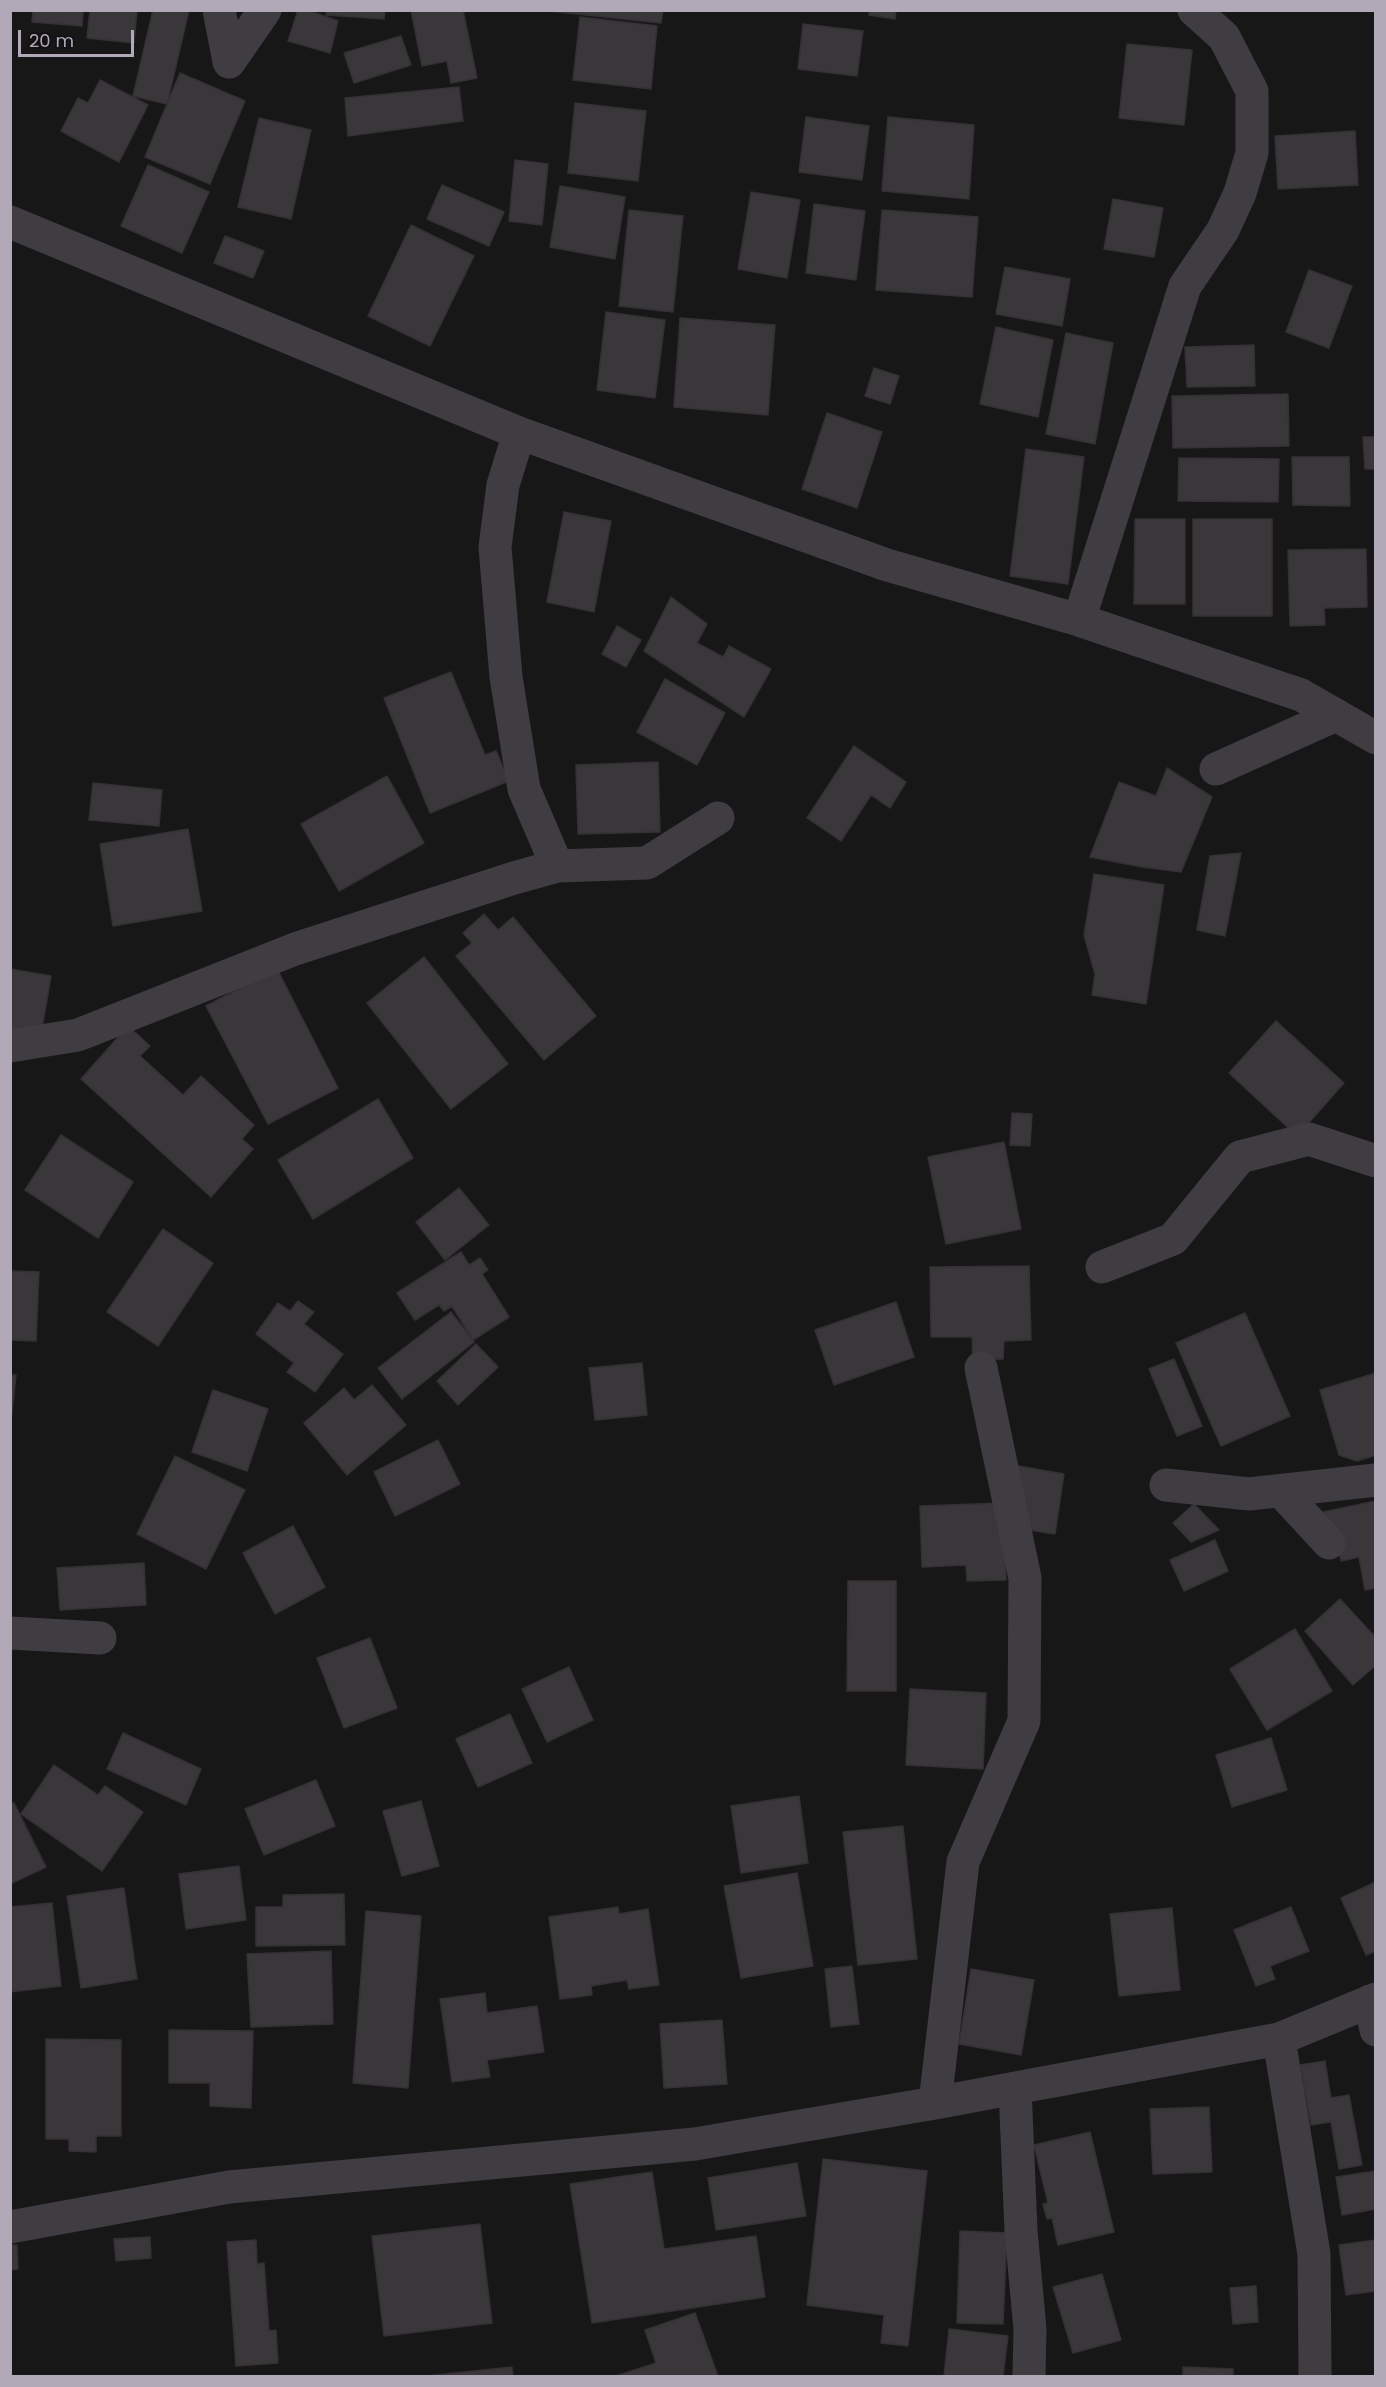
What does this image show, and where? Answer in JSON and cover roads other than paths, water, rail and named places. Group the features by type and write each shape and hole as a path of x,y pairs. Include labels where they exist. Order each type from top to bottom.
{"street":[{"path":"219,10 229,62 265,10"},
{"path":"1079,620 1185,286 1223,230 1240,193 1252,153 1252,91 1224,36 1194,10"},
{"path":"10,222 519,433 887,565 1079,620 1301,694 1376,738"},
{"path":"519,433 503,485 495,547 506,677 524,789 557,866"},
{"path":"1216,770 1336,715"},
{"path":"10,1046 78,1035 296,949 514,878 557,866 647,862 718,818"},
{"path":"1102,1267 1173,1239 1240,1157 1310,1139 1376,1161"},
{"path":"936,2103 963,1862 1024,1721 1025,1578 981,1368"},
{"path":"1166,1485 1250,1494 1376,1480"},
{"path":"1281,1491 1329,1543"},
{"path":"10,1633 100,1638"},
{"path":"10,2227 229,2187 695,2144 936,2103 1279,2039 1374,2010"},
{"path":"1279,2039 1314,2254 1316,2376"},
{"path":"1015,2088 1021,2230 1030,2329 1029,2376"}]}
